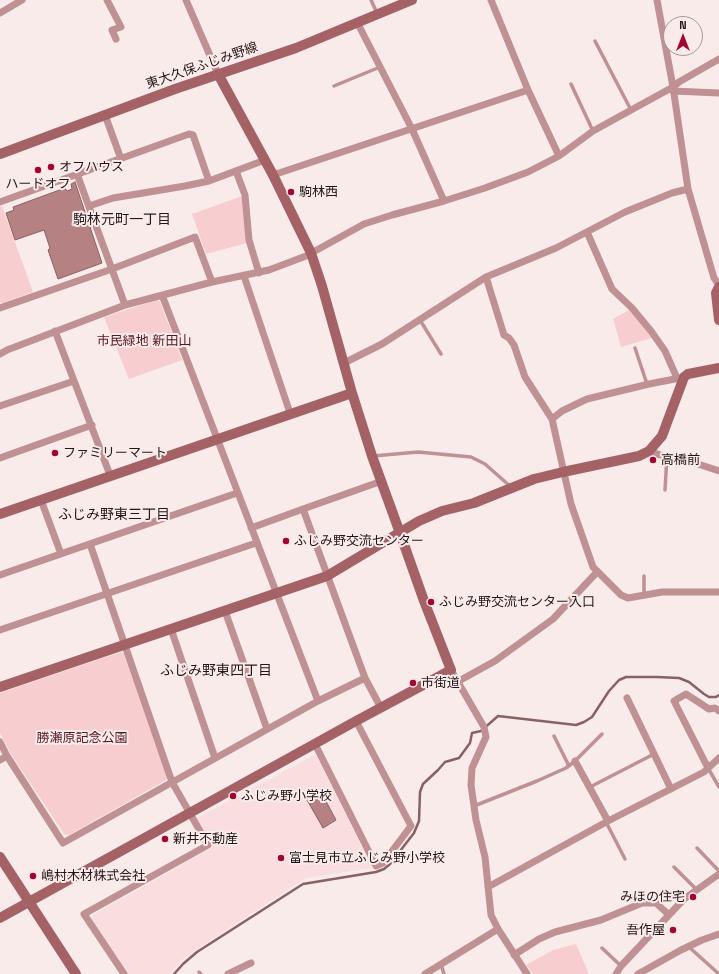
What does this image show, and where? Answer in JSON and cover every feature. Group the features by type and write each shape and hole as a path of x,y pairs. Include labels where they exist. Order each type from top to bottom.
{"street":[{"path":"0,12 22,0"},
{"path":"107,0 120,27 112,30 116,39"},
{"path":"186,0 218,74 273,175 311,253 372,456 424,601 451,670 484,727 486,737 472,768 471,785 485,857 491,915 498,929 527,974"},
{"name":"東大久保ふじみ野線","path":"0,154 218,74 296,48 412,0"},
{"path":"491,0 528,90 559,156"},
{"path":"657,0 673,89 688,189 714,278 719,286 716,293 719,320"},
{"path":"357,22 412,129 444,201"},
{"path":"0,354 55,331 125,305 212,282 259,273 276,268 311,253 364,224 485,188 528,172 559,156 593,131 673,89 679,82 719,59"},
{"path":"673,89 719,93"},
{"path":"273,175 528,90"},
{"path":"105,115 121,159"},
{"path":"0,202 191,134 193,135 209,181"},
{"path":"89,206 113,198 209,181 265,160"},
{"path":"236,171 245,195 249,240 259,273"},
{"path":"77,174 125,305"},
{"path":"344,363 382,344 486,277 556,248 625,212 672,193 688,189"},
{"path":"0,687 327,576 430,516 474,503 534,479 634,458 649,451 658,442 665,430 680,378 665,351 651,331 632,308 612,289 587,232"},
{"path":"0,308 112,269 195,237 212,282"},
{"path":"244,276 290,413"},
{"path":"486,277 504,335 514,346 525,377 552,419 563,472 576,521 593,567 624,597 628,598 662,592 719,592"},
{"path":"162,295 318,701"},
{"path":"55,331 110,475"},
{"path":"552,419 562,411 587,399 647,384 680,378 688,374 719,368"},
{"path":"0,406 74,381"},
{"path":"0,514 290,413 352,393"},
{"path":"0,458 92,425"},
{"path":"649,451 680,458 719,471"},
{"path":"251,528 382,482"},
{"path":"0,575 237,493"},
{"path":"41,500 61,554"},
{"path":"303,509 365,678 381,708"},
{"path":"0,630 256,542"},
{"path":"90,544 172,782 208,845 84,914 124,974"},
{"path":"457,682 495,661 554,619 597,572"},
{"path":"225,611 267,729"},
{"path":"171,629 215,758"},
{"path":"0,918 451,670"},
{"path":"0,742 7,756 63,843 318,701 365,678"},
{"path":"708,768 674,701 686,694 709,709 715,708 719,711"},
{"path":"627,698 671,788"},
{"path":"315,744 376,866 383,863 411,826 356,721"},
{"path":"0,760 7,756"},
{"path":"488,887 607,821 704,772 719,758"},
{"path":"572,764 590,787 607,821"},
{"path":"0,857 76,974"},
{"path":"616,974 621,966 684,898 719,873"},
{"path":"514,955 539,939 555,932 601,920 642,903 656,903 668,914"},
{"path":"426,974 498,929"},
{"path":"641,973 688,946 717,937"},
{"path":"228,974 251,963"}],"lane":[{"path":"371,0 377,14"},
{"path":"595,41 631,110"},
{"path":"334,86 380,68"},
{"path":"571,84 593,131"},
{"path":"420,320 442,354"},
{"path":"635,348 647,384"},
{"path":"372,456 418,452 470,457 485,464 511,488"},
{"path":"665,490 667,456"},
{"path":"644,576 644,596"},
{"path":"474,806 537,781 572,764 602,734"},
{"path":"554,736 572,764"},
{"path":"590,787 654,754"},
{"path":"708,768 719,787"},
{"path":"607,821 625,858"},
{"path":"697,848 719,873"},
{"path":"674,867 697,890"},
{"path":"688,946 719,974"},
{"path":"602,948 621,966"},
{"path":"441,964 444,974"}],"shaded area":[{"path":"75,182 102,263 58,279 48,250 50,248 44,230 15,240 6,213 14,210 13,207 65,188 67,191 72,189 71,184"},
{"name":"富士見市立ふじみ野小学校","path":"316,754 372,868 306,878 185,957 170,974 128,974 92,919 93,915 213,847 197,818"},
{"path":"321,792 336,820 323,828 307,800"}],"green space":[{"path":"242,196 247,243 206,254 192,214"},
{"path":"2,206 33,292 3,303 0,302 0,207"},
{"name":"市民緑地 新田山","path":"157,300 160,302 182,360 129,379 104,317"},
{"path":"631,309 652,338 621,347 613,319"},
{"name":"勝瀬原記念公園","path":"121,652 124,654 167,777 166,780 69,835 64,834 11,754 0,733 0,693"},
{"path":"576,944 589,974 533,974 526,965 553,950"}],"waterway":[{"path":"174,974 197,952 303,884 376,872 384,869 390,864 414,833 419,821 420,792 423,784 445,762 459,758 470,743 472,733 481,731 498,716 576,725 592,717 609,691 619,680 626,677 679,678 689,682 709,697 716,697 719,695"}],"place":[{"name":"オフハウス","path":"51,167"},
{"name":"ハードオフ","path":"38,170"},
{"name":"駒林西","path":"291,192"},
{"name":"ファミリーマート","path":"55,453"},
{"name":"高橋前","path":"653,460"},
{"name":"ふじみ野交流センター","path":"286,541"},
{"name":"ふじみ野交流センター入口","path":"431,602"},
{"name":"市街道","path":"413,683"},
{"name":"ふじみ野小学校","path":"233,796"},
{"name":"新井不動産","path":"165,839"},
{"name":"富士見市立ふじみ野小学校","path":"281,858"},
{"name":"嶋村木材株式会社","path":"33,876"},
{"name":"みほの住宅","path":"693,897"},
{"name":"吾作屋","path":"673,930"}],"district":[{"name":"駒林元町一丁目","path":"122,220"},
{"name":"ふじみ野東三丁目","path":"114,515"},
{"name":"ふじみ野東四丁目","path":"216,671"}]}
